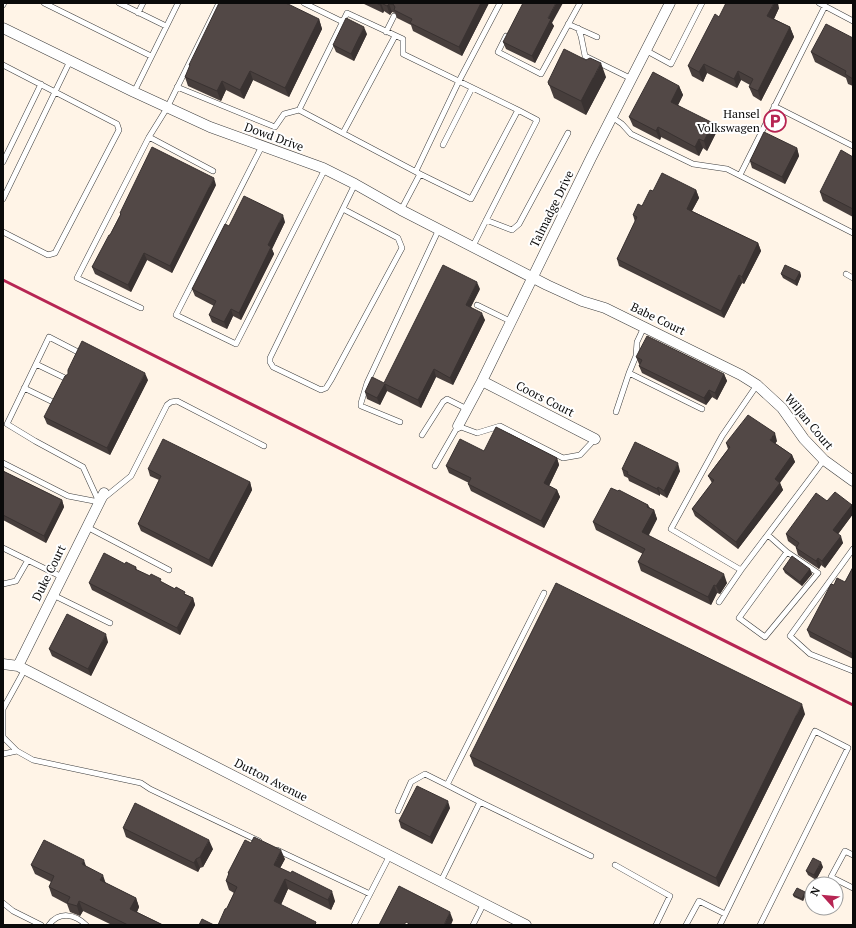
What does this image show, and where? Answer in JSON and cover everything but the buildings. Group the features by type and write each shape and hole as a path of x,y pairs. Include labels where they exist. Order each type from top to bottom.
{"street":[{"name":"Talmadge Drive","path":"458,426 512,322 670,3"},
{"name":"Dowd Drive","path":"3,28 167,108 210,127 325,169 533,278"},
{"name":"Babe Court","path":"533,278 582,301 605,308 644,326 729,369 757,385 766,393"},
{"name":"Coors Court","path":"482,381 595,439"},
{"name":"Wiljan Court","path":"766,393 782,408 804,438 824,460 853,482"},
{"name":"Duke Court","path":"22,667 53,595 102,497"},
{"name":"Dutton Avenue","path":"3,664 22,667 526,925"}],"lane":[{"path":"44,3 151,56"},
{"path":"119,3 166,26"},
{"path":"138,12 143,3"},
{"path":"134,92 178,3"},
{"path":"140,308 78,278 149,137 167,108 219,3"},
{"path":"304,3 343,22"},
{"path":"401,210 459,81 500,3"},
{"path":"509,31 498,52 541,74 580,3"},
{"path":"646,50 671,64 702,3"},
{"path":"819,3 853,21"},
{"path":"740,175 824,6"},
{"path":"299,110 347,13 403,39 403,54 537,120 473,246"},
{"path":"386,32 394,16"},
{"path":"568,24 598,37"},
{"path":"578,28 585,56 632,79"},
{"path":"343,133 395,36"},
{"path":"3,200 70,61"},
{"path":"3,65 117,124 119,130 55,253 48,255 3,232"},
{"path":"3,162 41,84"},
{"path":"177,87 276,127 284,114 299,110 472,199 518,110"},
{"path":"443,145 472,88"},
{"path":"774,106 853,146"},
{"path":"612,118 622,124 631,134 694,164 727,169 853,232"},
{"path":"486,220 507,229 512,230 516,228 568,133"},
{"path":"149,137 213,171"},
{"path":"262,146 176,315 236,344 325,169"},
{"path":"343,209 398,238 402,248 332,380 326,388 321,390 273,367 270,362 343,209 355,184"},
{"path":"400,422 362,406 361,403 367,383 439,229"},
{"path":"846,274 853,278"},
{"path":"477,305 512,322"},
{"path":"616,412 636,356 637,342 644,326"},
{"path":"78,352 49,337 7,424 83,467 102,497"},
{"path":"36,364 67,379"},
{"path":"629,373 702,409"},
{"path":"741,570 671,529 722,436 757,385"},
{"path":"24,388 53,402"},
{"path":"422,435 443,402 447,399 467,409"},
{"path":"3,463 68,496 102,497 131,476 163,411 171,402 177,401 264,446"},
{"path":"435,466 458,426 477,433 500,426 563,458 580,455 595,439"},
{"path":"719,602 741,570 824,460"},
{"path":"87,527 169,570"},
{"path":"768,535 787,552 818,573 765,637 739,618 787,552"},
{"path":"3,548 62,577"},
{"path":"853,549 790,636 810,654 853,671"},
{"path":"3,584 16,581 28,560"},
{"path":"447,785 544,593"},
{"path":"53,595 110,623"},
{"path":"22,667 4,709 3,737 17,751 33,760 141,783 150,789 266,845"},
{"path":"720,925 815,731 848,748 760,925"},
{"path":"3,754 17,751"},
{"path":"398,811 411,782 426,774 591,856"},
{"path":"441,881 480,802"},
{"path":"273,848 370,894"},
{"path":"853,855 845,850 831,877 853,888"},
{"path":"354,925 390,855"},
{"path":"615,865 670,896 656,925"},
{"path":"686,925 699,901 726,914"},
{"path":"3,903 13,911 41,925"},
{"path":"473,925 484,903"},
{"path":"49,925 58,917 66,915 80,919 86,925"}],"railway":[{"path":"3,280 853,705"}],"place":[{"name":"Hansel Volkswagen","path":"775,121"}]}
